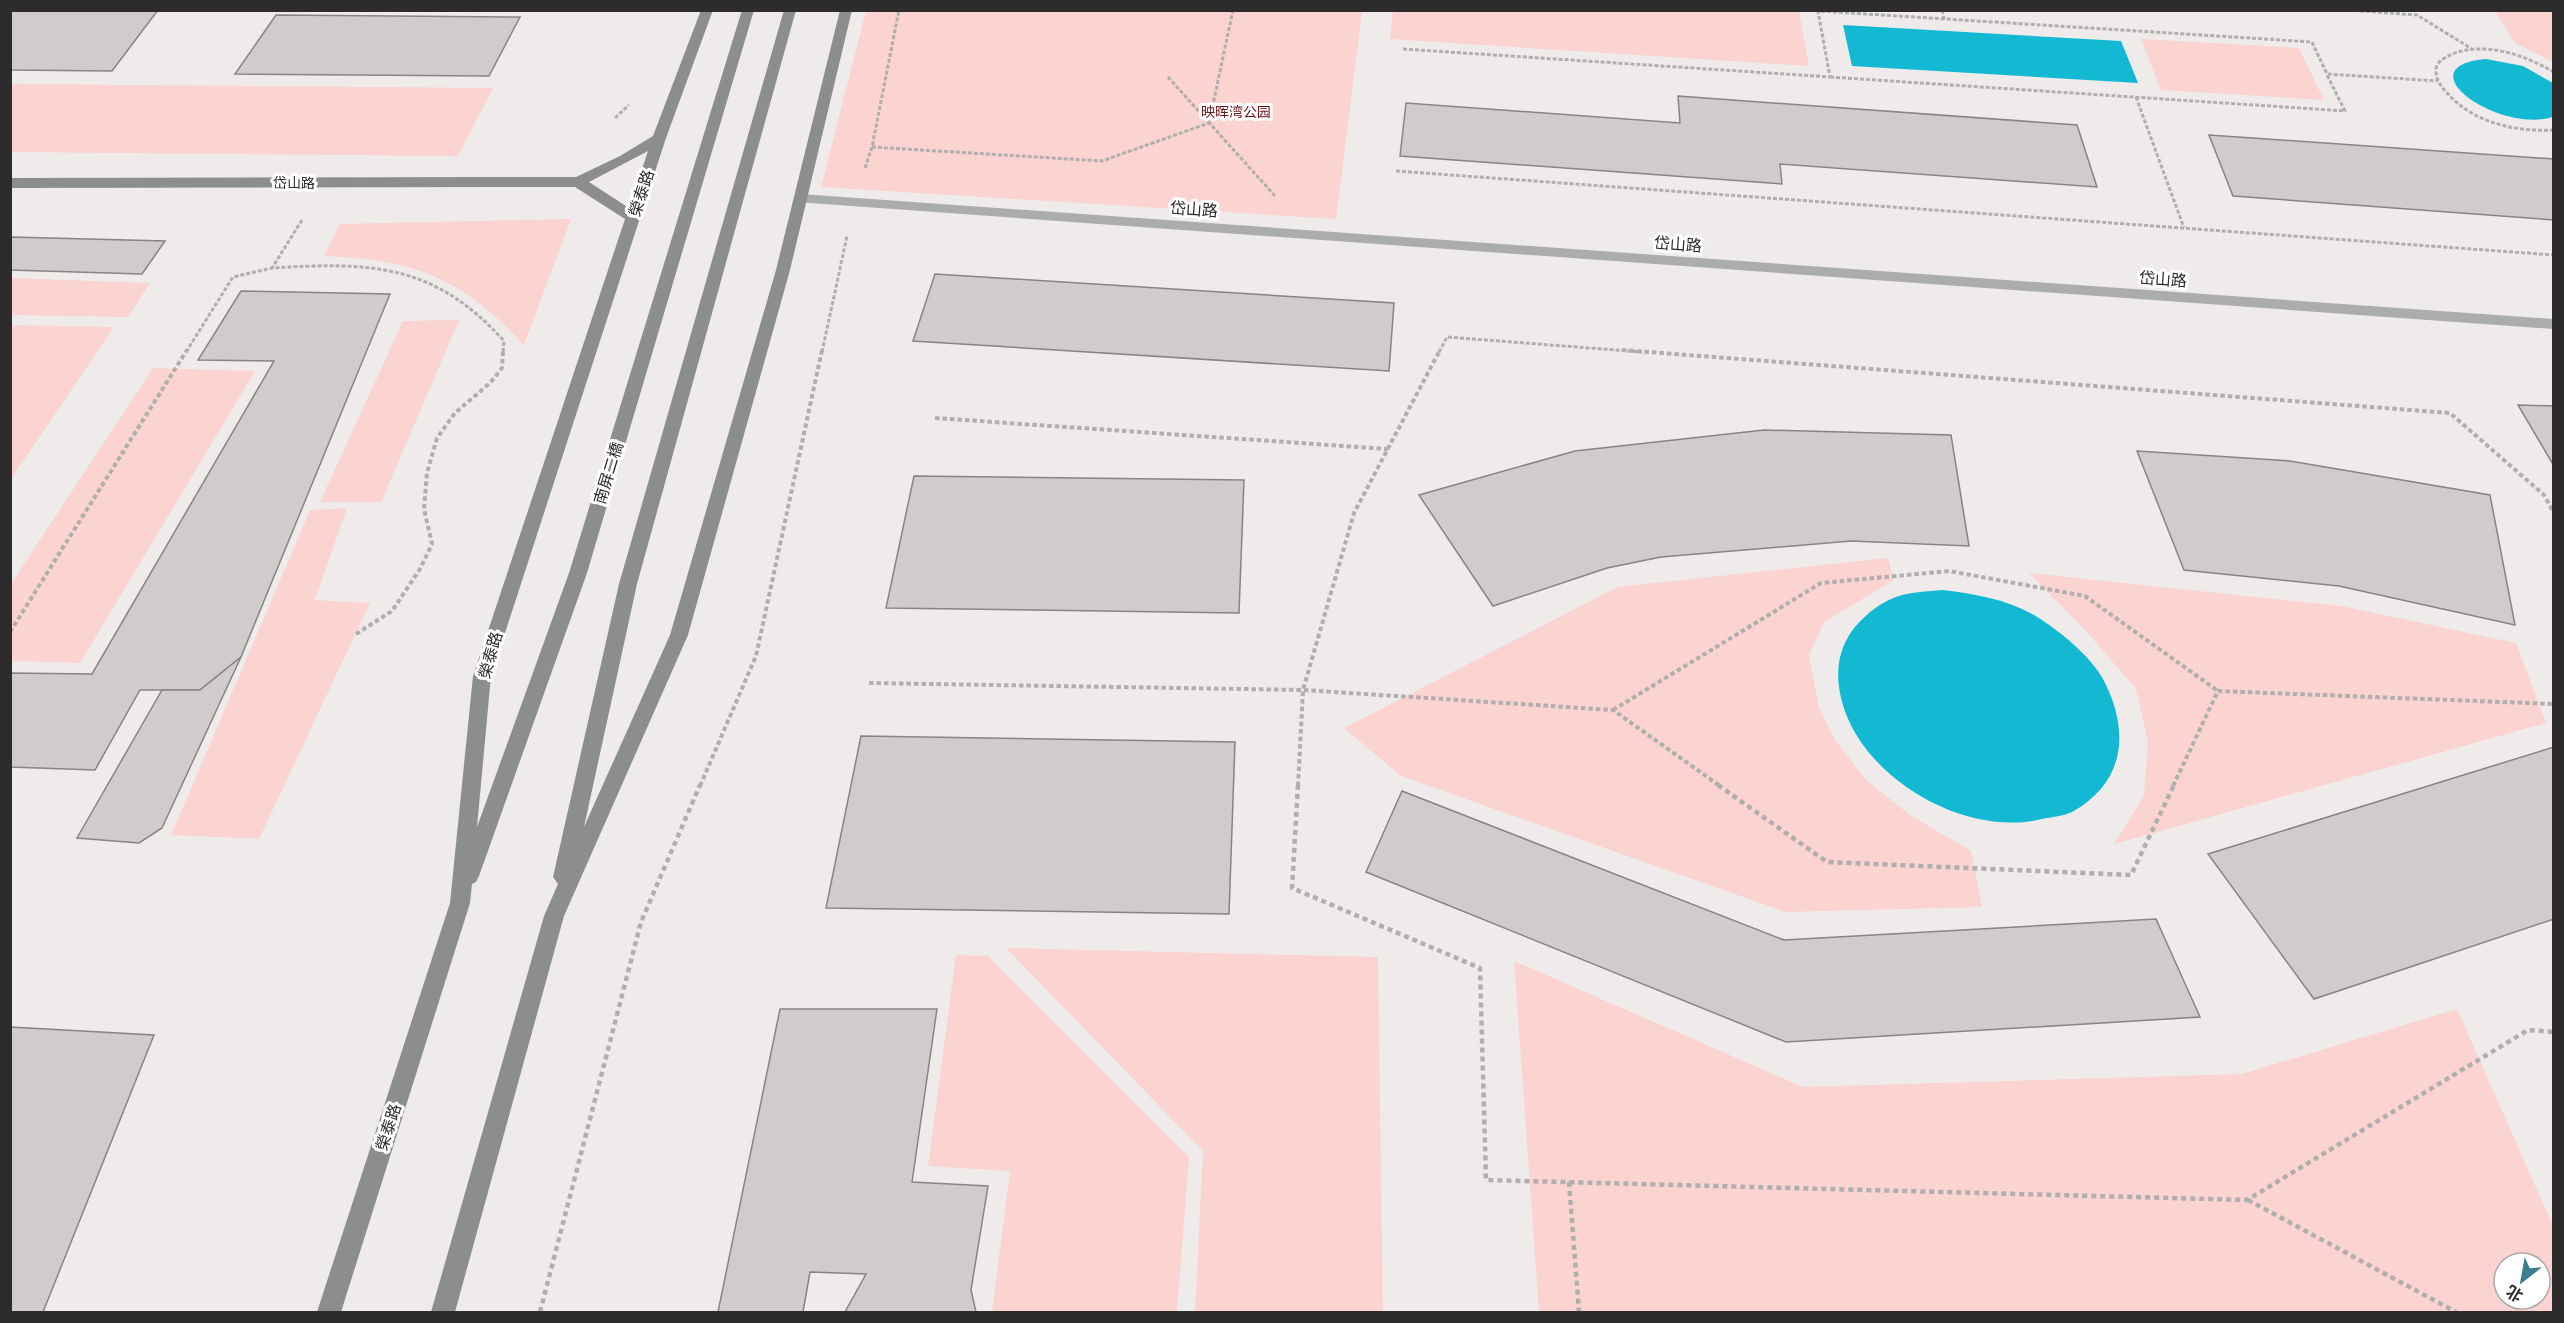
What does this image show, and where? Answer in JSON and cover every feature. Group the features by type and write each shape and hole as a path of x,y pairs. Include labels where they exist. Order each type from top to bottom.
{"main road":[{"name":"榮泰路","path":"329,1312 460,903 482,676 659,138 707,10"},
{"name":"南屏二橋","path":"460,903 578,573 748,10"},
{"path":"443,1312 554,916 628,584 790,10"},
{"path":"554,916 679,635 779,282 846,10"},
{"path":"578,182 625,159 659,138"},
{"path":"578,182 633,218"},
{"name":"岱山路","path":"10,183 578,182"}],"street":[{"name":"岱山路","path":"801,199 2553,324"}],"path":[{"path":"1209,123 1233,10"},
{"path":"1942,10 1944,19"},
{"path":"2348,10 2416,15 2472,49"},
{"path":"540,1312 641,922 756,656 854,203 872,147 901,11"},
{"path":"1403,49 2345,111 2312,42 1818,11 1830,77"},
{"path":"2553,72 2521,56 2472,49 2453,53 2442,60 2436,70 2438,81 2447,94 2462,107 2506,126 2529,130 2553,130"},
{"path":"2327,74 2438,81"},
{"path":"1168,77 1312,236"},
{"path":"2136,97 2184,228"},
{"path":"609,123 635,99"},
{"path":"872,147 1102,162 1209,123"},
{"path":"1396,171 2553,255"},
{"path":"272,268 324,183"},
{"path":"10,632 233,277 272,268 364,265 418,276 447,290 476,312 504,341 502,368 490,383 455,414 437,438 427,473 424,509 432,544 420,569 392,610 356,634"},
{"path":"2456,1312 2247,1200 1486,1180 1480,968 1292,888 1303,690 1354,513 1447,337 2450,413 2544,495 2553,513"},
{"path":"935,418 1388,449"},
{"path":"1613,710 1821,583 1949,571 2085,596 2218,691 2553,704"},
{"path":"870,683 1303,690 1613,710 1827,862 2131,875 2218,691"},
{"path":"2247,1200 2528,1030 2553,1032"},
{"path":"1569,1182 1580,1312"}],"green space":[{"name":"映晖湾公园","path":"866,11 1362,11 1336,219 821,187"},
{"path":"1393,11 1799,11 1809,66 1390,39"},
{"path":"2495,11 2553,11 2553,62 2515,43"},
{"path":"2141,39 2299,48 2324,100 2161,90"},
{"path":"11,84 493,88 458,156 11,152"},
{"path":"571,219 524,345 479,303 434,276 385,262 324,256 340,224"},
{"path":"11,278 150,283 128,317 11,315"},
{"path":"459,320 381,502 320,502 403,321"},
{"path":"10,325 114,327 11,479"},
{"path":"153,368 255,371 80,663 11,661 11,584"},
{"path":"347,508 315,600 370,603 259,839 171,835 310,510"},
{"path":"1888,558 1894,580 1824,622 1809,655 1819,708 1835,740 1866,780 1910,815 1971,851 1982,907 1786,912 1401,776 1344,728 1618,587"},
{"path":"2029,573 2341,606 2516,643 2546,723 2114,844 2144,796 2148,741 2136,689 2087,632"},
{"path":"1006,948 1378,957 1383,1312 1195,1312 1203,1151"},
{"path":"956,955 988,956 1189,1157 1177,1312 992,1312 1010,1171 928,1166"},
{"path":"1514,961 1803,1087 2242,1074 2457,1009 2553,1226 2553,1312 1539,1312"}],"water":[{"path":"1843,25 2121,41 2138,83 1852,66"},
{"path":"2486,59 2523,66 2553,83 2553,117 2531,120 2507,116 2485,108 2467,97 2456,85 2454,73 2463,64"},
{"path":"1943,590 2001,601 2034,615 2072,643 2090,661 2103,679 2112,698 2117,717 2118,753 2113,770 2103,786 2090,800 2072,812 2010,823 1977,819 1945,808 1914,792 1886,771 1864,746 1848,718 1839,687 1839,663 1846,641 1864,617 1888,600 1907,594"}],"building":[{"path":"10,10 158,10 112,71 10,70"},
{"path":"276,15 520,17 489,76 235,74"},
{"path":"1678,96 2077,125 2097,187 1780,164 1782,184 1400,156 1406,103 1680,123"},
{"path":"2209,135 2554,159 2554,220 2233,196"},
{"path":"10,237 165,241 142,274 10,270"},
{"path":"935,274 1394,303 1389,371 913,341"},
{"path":"241,291 390,294 241,657 200,690 140,690 95,770 10,767 10,673 92,674 274,361 198,360"},
{"path":"2518,405 2554,406 2554,466"},
{"path":"1764,430 1951,435 1969,546 1851,541 1661,557 1607,568 1493,606 1419,495 1575,451"},
{"path":"2137,451 2290,461 2490,495 2515,625 2339,586 2184,570"},
{"path":"914,476 1244,480 1239,613 886,608"},
{"path":"241,657 162,828 139,843 77,838 162,690 200,690"},
{"path":"861,736 1235,742 1229,914 826,908"},
{"path":"2554,747 2554,919 2314,999 2208,854"},
{"path":"1402,791 1784,940 2156,919 2200,1017 1786,1042 1366,872"},
{"path":"780,1009 937,1009 912,1182 988,1186 971,1290 976,1312 845,1312 866,1274 810,1272 803,1312 718,1312"},
{"path":"10,1027 154,1035 43,1312 10,1312"}]}
